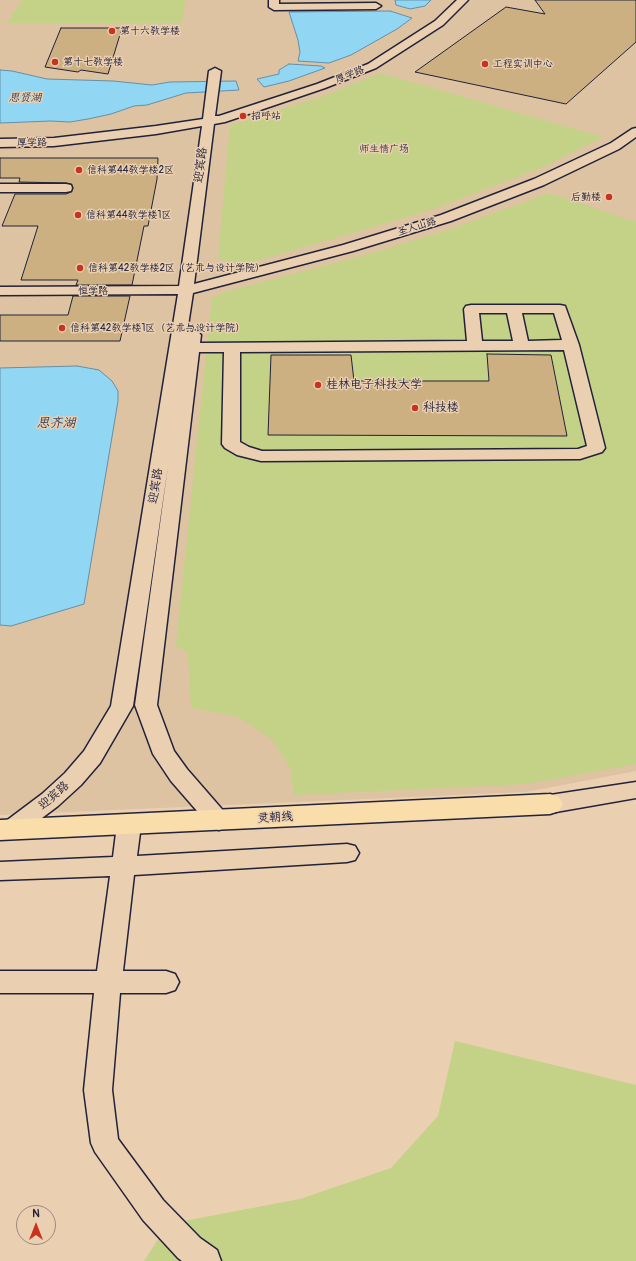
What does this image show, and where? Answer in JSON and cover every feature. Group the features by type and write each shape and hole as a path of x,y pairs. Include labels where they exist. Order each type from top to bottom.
{"main road":[{"name":"灵朝线","path":"5,830 219,821 550,804"}],"street":[{"path":"274,0 274,7 376,6"},
{"name":"厚学路","path":"0,143 54,142 102,138 214,120 322,86 372,66 439,23 463,0"},
{"name":"迎宾路","path":"5,830 50,800 73,779 92,757 122,706 192,289 217,98 215,71"},
{"name":"圣人山路","path":"192,289 348,248 446,218 538,182 615,146 636,132"},
{"path":"0,188 66,188"},
{"name":"迎宾路","path":"192,289 191,348 146,705 164,754 179,775 219,821"},
{"name":"恒学路","path":"0,291 192,289"},
{"path":"232,348 231,444 243,452 261,456 580,454 596,448 571,345 560,309 471,309 475,346"},
{"path":"513,309 522,346"},
{"path":"191,348 571,345"},
{"path":"550,804 636,790"},
{"path":"129,825 109,981 98,1090 105,1143 153,1210 189,1248 206,1261"},
{"path":"0,871 124,866 346,853"},
{"path":"0,982 166,982"}],"shaded area":[{"name":"桂林电子科技大学","path":"0,0 636,0 636,771 526,792 0,815"}],"green space":[{"path":"22,0 185,0 182,23 7,23"},
{"name":"师生情广场","path":"380,73 603,137 543,167 431,210 257,261 231,262 218,258 230,125 324,96"},
{"path":"549,193 636,222 636,764 526,784 294,795 291,769 272,739 236,716 191,708 188,653 176,645 212,298 225,292 369,254 448,230"},
{"path":"455,1041 636,1085 636,1261 144,1261 168,1224 300,1199 391,1168 438,1116"}],"water":[{"path":"395,0 431,0 425,6 410,9 396,5"},
{"path":"390,11 412,18 397,29 351,55 329,63 298,61 300,52 298,40 289,12"},
{"path":"289,64 321,66 325,68 289,81 264,87 257,79 279,74 279,70"},
{"name":"思贤湖","path":"0,70 12,71 47,79 113,81 152,85 170,82 236,81 239,90 186,93 147,105 134,106 111,114 70,122 51,121 0,123"},
{"name":"思齐湖","path":"77,366 99,370 112,381 118,391 118,401 84,604 11,626 0,625 0,368"}],"building":[{"name":"工程实训中心","path":"535,0 636,0 636,42 566,104 415,72 506,7 545,14"},
{"path":"61,28 122,28 108,74 81,70 78,72 45,67"},
{"path":"0,158 158,158 157,179 148,226 144,226 132,285 76,285 78,280 21,280 38,226 2,226 15,194 66,194 71,192 73,188 71,184 66,183 19,182 20,178 0,178"},
{"name":"信科第42教学楼1区（艺术与设计学院）","path":"73,296 130,296 120,341 0,341 0,315 68,315"},
{"name":"科技楼","path":"487,354 551,355 567,436 268,435 271,355 351,355 354,381 489,381"}],"place":[{"name":"第十六教学楼","path":"112,31"},
{"name":"第十七教学楼","path":"55,62"},
{"name":"工程实训中心","path":"485,64"},
{"name":"招呼站","path":"243,116"},
{"name":"信科第44教学楼2区","path":"79,170"},
{"name":"后勤楼","path":"609,197"},
{"name":"信科第44教学楼1区","path":"78,215"},
{"name":"信科第42教学楼2区（艺术与设计学院）","path":"80,268"},
{"name":"信科第42教学楼1区（艺术与设计学院）","path":"62,328"},
{"name":"桂林电子科技大学","path":"318,385"},
{"name":"科技楼","path":"415,408"}]}
